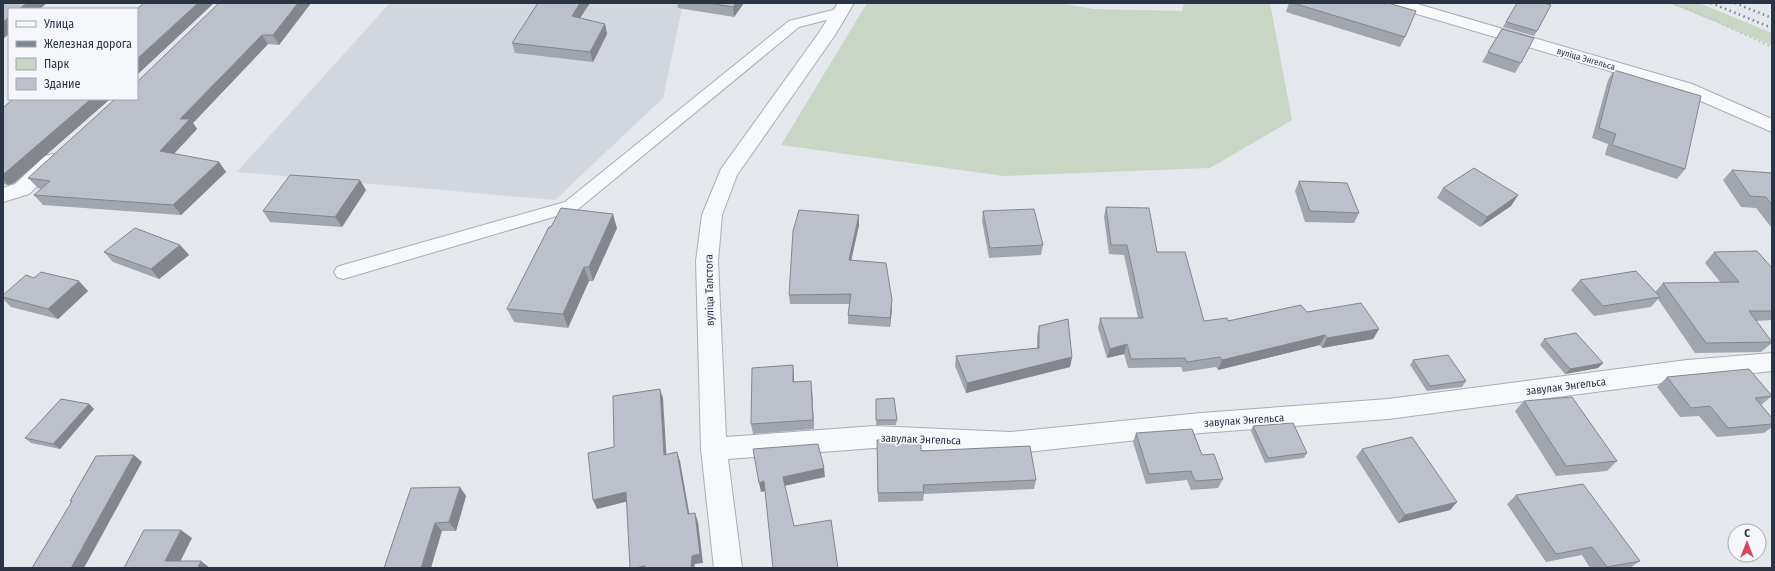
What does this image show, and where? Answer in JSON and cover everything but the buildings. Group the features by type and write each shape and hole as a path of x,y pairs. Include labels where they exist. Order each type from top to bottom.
{"street":[{"name":"вуліца Энгельса","path":"1396,3 1686,88 1772,126"},
{"name":"вуліца Талстога","path":"728,568 714,449 707,261 712,215 728,174 844,7"},
{"path":"3,195 22,188 63,152"},
{"name":"завулак Энгельса","path":"714,449 874,437 1010,443 1201,423 1388,409 1687,370 1772,362"}],"lane":[{"path":"343,272 571,206 794,24 844,7"}],"path":[{"path":"1671,3 1694,11 1772,47"}],"shaded area":[{"path":"390,3 683,3 663,98 555,200 237,172"}],"green space":[{"path":"867,3 1060,3 1093,9 1182,11 1184,3 1270,3 1292,120 1210,168 1004,176 781,145"},
{"path":"1669,3 1699,3 1772,33 1772,45"}],"railway":[{"path":"1711,3 1772,28"},
{"path":"1735,3 1772,18"}]}
